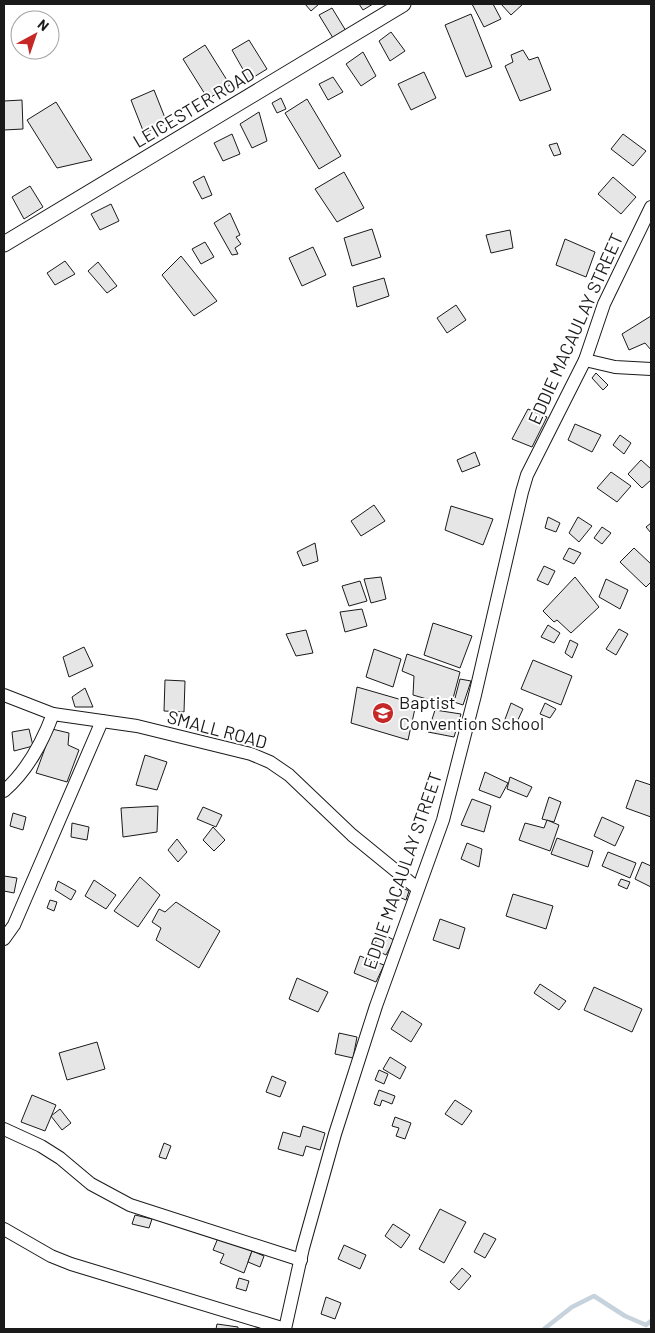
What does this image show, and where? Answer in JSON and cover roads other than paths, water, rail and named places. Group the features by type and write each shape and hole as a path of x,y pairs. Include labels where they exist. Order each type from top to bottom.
{"street":[{"name":"LEICESTER ROAD","path":"4,244 403,4"},
{"name":"EDDIE MACAULAY STREET","path":"285,1329 301,1260 335,1134 417,888 443,820 475,695 527,475 586,360 604,304 651,207"},
{"path":"586,360 615,368 651,369"},
{"name":"SMALL ROAD","path":"4,695 53,714 137,726 251,754 270,762 288,775 352,835 417,888"},
{"path":"4,791 15,781 36,751 53,714"},
{"path":"4,939 14,925 102,721"},
{"path":"4,1129 41,1146 60,1158 91,1184 130,1205 301,1260"},
{"path":"4,1229 51,1256 71,1264 285,1329"}],"waterway":[{"path":"544,1329 572,1307 594,1296 625,1316 646,1325 651,1321"}],"place":[{"name":"Baptist Convention School","path":"383,713"}]}
